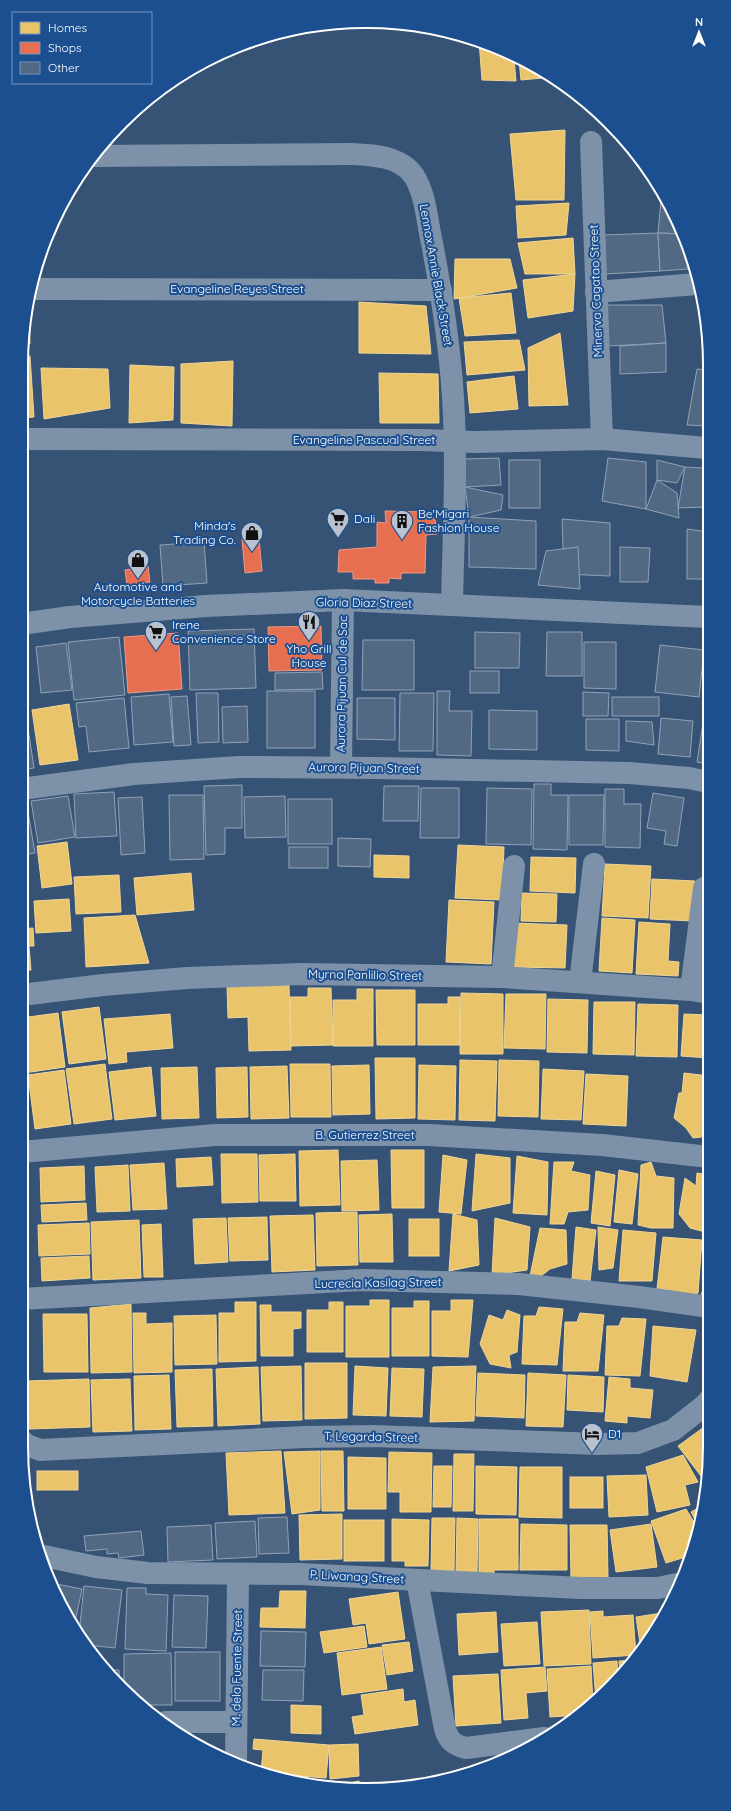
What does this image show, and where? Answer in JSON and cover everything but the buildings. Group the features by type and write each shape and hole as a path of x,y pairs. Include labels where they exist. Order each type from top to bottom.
{"street":[{"name":"Minerva Cagatao Street","path":"591,142 602,439"},
{"name":"Lennox Annie Black Street","path":"101,156 376,155 396,161 414,176 422,193 441,290 449,351 455,440 452,605"},
{"path":"596,292 693,284"},
{"name":"Evangeline Reyes Street","path":"37,289 441,290"},
{"name":"Evangeline Pascual Street","path":"28,439 455,440 475,442 602,439 703,448"},
{"name":"Gloria Diaz Street","path":"28,623 70,616 206,606 343,600 703,618"},
{"name":"Aurora Pijuan Cul de Sac","path":"341,767 343,600"},
{"name":"Aurora Pijuan Street","path":"28,788 134,774 239,767 341,767 629,773 689,778 703,781"},
{"path":"580,982 594,864"},
{"path":"502,977 514,866"},
{"path":"700,992 703,914"},
{"name":"Myrna Panlilio Street","path":"28,994 103,985 187,978 301,974 502,977 700,992"},
{"name":"B. Gutierrez Street","path":"28,1151 215,1135 428,1135 602,1145 703,1155"},
{"name":"Lucrecia Kasilag Street","path":"28,1300 362,1280 519,1284 639,1297 703,1306"},
{"name":"T. Legarda Street","path":"28,1445 40,1450 305,1437 373,1436 599,1444 638,1443 673,1430 703,1407"},
{"name":"P. Liwanag Street","path":"47,1557 96,1567 148,1573 300,1574 581,1588 658,1588 673,1585"},
{"name":"M. dela Fuente Street","path":"236,1757 238,1574"},
{"path":"417,1580 445,1729 448,1738 456,1746 466,1748 531,1740"},
{"path":"172,1722 236,1722"}],"place":[{"name":"Dali","path":"338,538"},
{"name":"Be'Migari Fashion House","path":"402,540"},
{"name":"Minda's Trading Co.","path":"252,552"},
{"name":"Automotive and Motorcycle Batteries","path":"138,580"},
{"name":"Yho Grill House","path":"309,642"},
{"name":"Irene Convenience Store","path":"156,652"},
{"name":"D1","path":"592,1454"}]}
